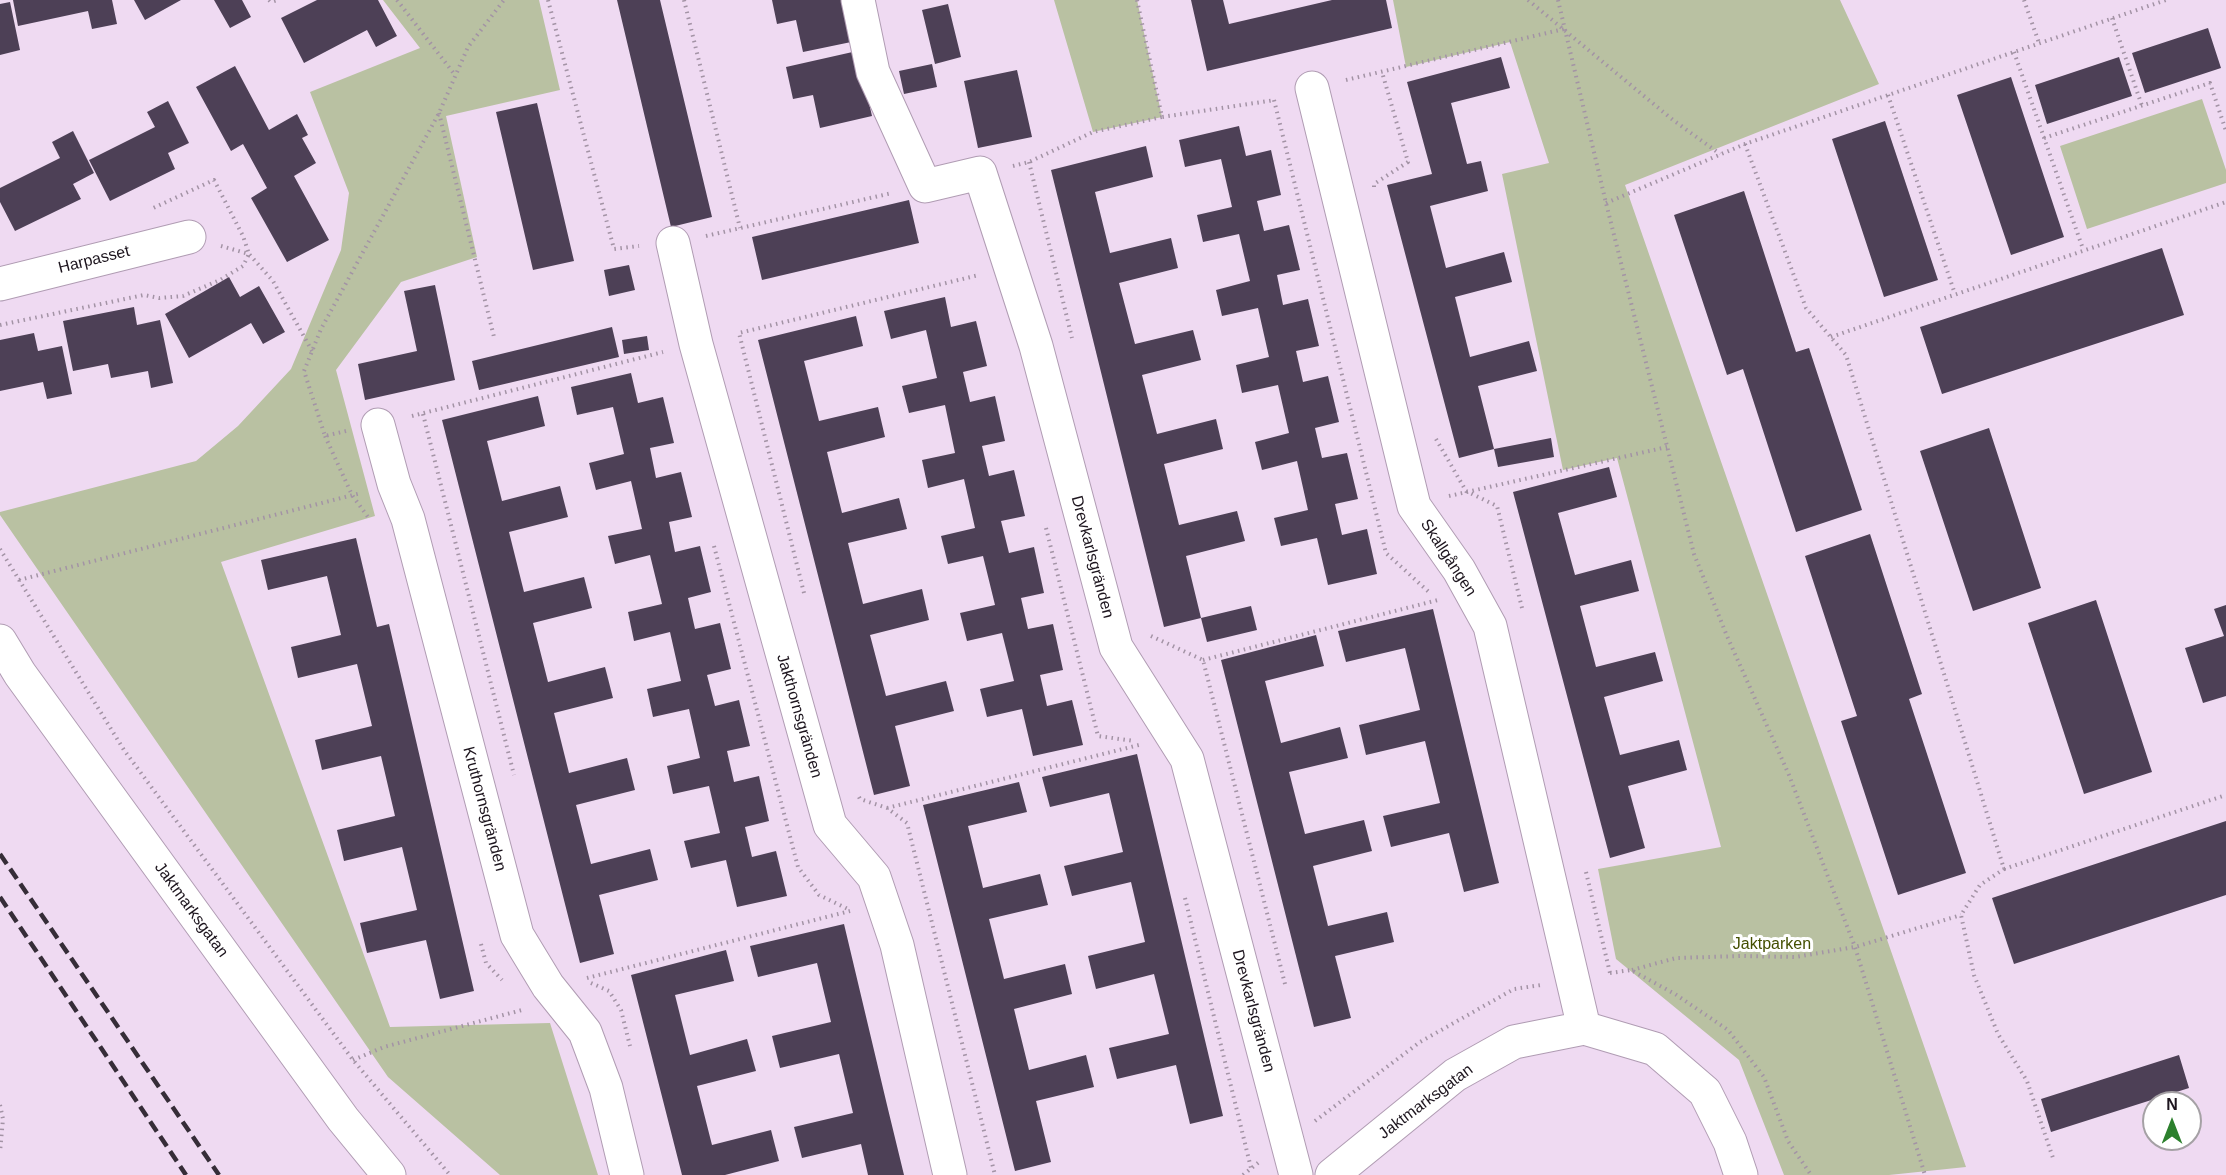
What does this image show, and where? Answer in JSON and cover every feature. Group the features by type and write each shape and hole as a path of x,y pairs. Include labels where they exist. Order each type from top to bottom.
{"street":[{"path":"858,0 873,72 924,186 980,173"},
{"name":"Skallgången","path":"1311,88 1414,506 1459,570 1490,626 1584,1028"},
{"name":"Drevkarlsgränden","path":"980,173 1036,346 1116,647 1187,759 1296,1175"},
{"name":"Harpasset","path":"0,284 189,237"},
{"name":"Jakthornsgränden","path":"673,243 696,344 830,825 874,877 897,945 950,1175"},
{"name":"Kruthornsgränden","path":"378,425 394,484 408,519 517,935 548,986 585,1032 606,1088 627,1175"},
{"name":"Jaktmarksgatan","path":"0,641 20,674 343,1119 389,1175"},
{"name":"Jaktmarksgatan","path":"1332,1175 1455,1076 1514,1042 1584,1028 1655,1049 1705,1092 1730,1142 1741,1175"}],"path":[{"path":"268,0 271,2 277,0"},
{"path":"397,0 455,76"},
{"path":"352,495 325,436 304,371 321,329 439,113 468,47 504,0"},
{"path":"548,0 614,249 673,243 924,186"},
{"path":"684,0 740,228"},
{"path":"1528,0 1673,120 1720,154"},
{"path":"1558,0 1694,554 1727,636 1789,775 1855,947 1925,1175"},
{"path":"2024,0 2039,43"},
{"path":"1606,203 1745,144 2166,0"},
{"path":"2112,18 2142,106"},
{"path":"2014,52 2083,249"},
{"path":"1376,195 1374,184 1408,162 1382,72"},
{"path":"2044,138 2210,83 2226,131"},
{"path":"1888,95 1955,294"},
{"path":"439,113 494,337"},
{"path":"980,173 1029,162 1093,132 1162,117"},
{"path":"1745,144 1806,308 1846,355 2004,869"},
{"path":"1029,162 1075,346"},
{"path":"1831,337 2226,202"},
{"path":"189,237 249,254 273,282 312,351"},
{"path":"805,595 739,333 1011,268"},
{"path":"325,436 423,414 696,344"},
{"path":"423,414 515,781"},
{"path":"1434,431 1437,442 1466,491 1497,506 1522,609"},
{"path":"1414,506 1466,491 1667,447"},
{"path":"19,580 394,484"},
{"path":"887,808 1147,743 1098,736 1043,517"},
{"path":"0,549 124,750 353,1060 450,1175"},
{"path":"1146,634 1203,660 1438,600"},
{"path":"1203,660 1287,992"},
{"path":"855,789 860,799 887,808 907,823 995,1175"},
{"path":"1243,1175 1420,1042 1514,989 1631,970 1676,958 1795,957 1855,947 1961,915 1980,885 2004,869 2226,795"},
{"path":"1583,861 1610,973"},
{"path":"1183,892 1251,1168"},
{"path":"632,1054 621,1010 609,990 580,980 851,911"},
{"path":"1961,915 1974,975 1998,1034 2027,1081 2054,1161"},
{"path":"1631,970 1675,994 1728,1030 1764,1077 1788,1141 1811,1175"},
{"path":"353,1060 384,1047 561,1002"},
{"path":"0,1105 3,1119 0,1152"},
{"path":"1316,1107 1318,1119"}],"green space":[{"path":"383,0 539,0 560,90 446,116 477,257 401,282 336,370 375,516 221,562 390,1027 550,1023 598,1175 500,1175 388,1077 0,515 0,512 196,461 238,426 291,369 341,250 349,193 310,92 420,48"},
{"path":"1054,0 1137,0 1162,117 1093,132"},
{"name":"Jaktparken","path":"1393,0 1840,0 1879,84 1625,185 1966,1167 1889,1175 1784,1175 1739,1060 1616,959 1598,869 1721,847 1617,458 1563,470 1502,174 1549,163 1510,42 1406,67"},
{"path":"2202,99 2226,170 2226,183 2087,229 2060,146"}],"building":[{"path":"13,0 112,0 117,24 92,29 88,11 18,26"},
{"path":"134,0 181,0 145,20"},
{"path":"214,0 242,0 251,17 230,28"},
{"path":"317,0 378,0 397,36 376,47 367,30 304,63 281,18"},
{"path":"617,0 660,0 712,217 671,227"},
{"path":"772,0 847,0 856,41 803,52 796,20 777,24"},
{"path":"1191,0 1223,0 1229,24 1332,0 1386,0 1392,28 1207,71"},
{"path":"10,2 20,50 0,55 0,4"},
{"path":"948,4 961,57 935,64 922,10"},
{"path":"2208,28 2221,68 2145,93 2132,53"},
{"path":"857,51 872,116 820,128 813,95 793,99 786,67"},
{"path":"1501,57 1510,88 1451,103 1467,164 1481,161 1488,191 1430,206 1446,268 1504,252 1512,282 1455,297 1470,357 1529,341 1537,371 1478,386 1494,449 1459,458 1387,185 1432,174 1407,82"},
{"path":"2119,57 2132,96 2047,124 2035,85"},
{"path":"932,64 937,87 904,94 899,71"},
{"path":"235,66 269,130 297,114 308,135 302,138 316,163 294,176 329,240 287,262 251,198 267,188 243,144 231,151 196,87"},
{"path":"1017,70 1032,137 978,148 964,81"},
{"path":"2011,77 2064,237 2011,255 1957,95"},
{"path":"168,101 189,143 168,153 175,169 110,201 89,160 155,127 147,112"},
{"path":"537,103 574,261 533,270 496,112"},
{"path":"1885,121 1938,280 1884,297 1832,139"},
{"path":"1239,126 1246,156 1271,150 1281,195 1257,201 1264,231 1289,225 1300,270 1277,275 1283,305 1308,299 1319,346 1296,351 1303,382 1328,376 1339,422 1315,428 1322,458 1347,453 1358,499 1335,504 1342,535 1367,529 1377,574 1328,585 1317,538 1281,546 1274,518 1308,510 1297,461 1262,470 1255,442 1289,433 1278,385 1242,393 1236,365 1269,357 1258,308 1222,316 1216,290 1250,281 1239,234 1203,242 1197,215 1232,207 1221,159 1185,167 1179,140"},
{"path":"73,131 94,173 73,184 81,199 15,231 0,202 0,188 60,158 52,142"},
{"path":"1146,146 1153,177 1095,192 1110,253 1171,238 1178,268 1119,283 1135,344 1193,330 1201,360 1142,375 1157,434 1216,419 1223,449 1164,464 1179,525 1237,511 1245,541 1186,556 1201,618 1164,627 1051,170"},
{"path":"1744,191 1796,352 1809,348 1862,510 1796,532 1743,369 1727,375 1674,215"},
{"path":"909,200 919,243 762,280 752,237"},
{"path":"2162,248 2184,315 1942,394 1920,327"},
{"path":"629,265 635,290 609,296 604,270"},
{"path":"229,277 240,297 259,286 285,332 263,344 251,323 189,358 165,314"},
{"path":"435,285 455,380 365,400 358,364 417,351 404,291"},
{"path":"945,297 951,327 976,321 987,366 963,372 970,402 995,396 1005,441 982,446 989,476 1014,470 1025,516 1001,521 1009,553 1034,547 1044,593 1021,598 1028,629 1053,624 1063,670 1040,675 1047,706 1072,700 1083,745 1033,756 1022,709 987,717 980,689 1014,681 1002,633 967,641 960,613 995,605 983,556 948,564 941,536 975,528 964,479 928,488 922,460 955,453 945,405 909,413 902,386 937,378 926,330 891,339 884,311"},
{"path":"134,307 137,325 160,320 173,383 151,388 148,371 111,378 108,364 73,371 63,321"},
{"path":"856,316 863,346 804,361 819,421 878,407 885,437 827,452 842,513 899,498 907,529 848,543 863,604 922,589 929,620 870,635 886,696 946,681 954,711 895,726 910,786 874,795 758,340"},
{"path":"612,327 619,357 479,390 472,361"},
{"path":"34,333 38,351 62,346 72,394 47,399 43,382 0,391 0,340"},
{"path":"647,336 649,350 624,354 622,340"},
{"path":"631,373 638,403 663,397 674,443 650,448 656,478 681,472 692,517 669,522 675,552 700,546 711,592 688,598 695,629 720,623 731,669 707,675 715,706 739,700 750,746 727,751 734,782 759,776 769,821 745,827 752,857 776,851 787,896 737,907 726,860 691,868 684,841 720,833 709,786 673,794 667,766 700,758 689,709 653,717 647,689 681,681 670,632 634,641 628,612 662,604 650,555 615,564 608,536 642,529 631,481 596,490 589,463 624,454 613,407 577,415 571,387"},
{"path":"538,396 545,426 487,441 502,501 560,486 568,517 509,532 524,592 584,577 592,608 533,623 548,682 605,667 613,698 554,713 569,773 627,758 635,790 576,805 591,864 650,849 658,880 599,895 614,954 580,963 442,420"},
{"path":"1989,428 2041,588 1973,611 1920,451"},
{"path":"1551,438 1554,457 1498,467 1494,449"},
{"path":"1609,467 1617,497 1558,513 1575,575 1631,560 1639,591 1580,606 1596,667 1655,652 1663,681 1604,697 1620,755 1679,740 1687,770 1628,786 1645,848 1610,858 1513,492"},
{"path":"1870,534 1922,694 1909,699 1966,873 1898,895 1841,721 1857,716 1805,556"},
{"path":"356,538 377,627 389,624 474,991 440,999 426,940 367,953 360,923 417,910 402,847 344,861 337,830 395,816 381,756 322,770 315,740 372,726 357,664 298,678 291,647 341,635 327,576 268,590 261,560"},
{"path":"2096,600 2152,772 2084,794 2028,623"},
{"path":"2226,605 2226,696 2203,703 2185,648 2224,636 2214,609"},
{"path":"1251,606 1257,630 1207,642 1201,618"},
{"path":"1433,609 1499,883 1464,892 1449,833 1391,847 1383,816 1440,803 1425,741 1366,755 1359,725 1420,710 1405,648 1346,662 1338,631"},
{"path":"1316,635 1324,666 1265,681 1281,743 1340,727 1348,758 1289,772 1305,834 1364,820 1372,851 1313,866 1328,926 1387,912 1394,942 1335,956 1351,1018 1314,1027 1221,660"},
{"path":"1137,754 1223,1116 1190,1124 1176,1065 1117,1079 1109,1048 1169,1034 1154,974 1096,989 1088,956 1145,942 1131,882 1072,896 1064,866 1123,852 1109,793 1050,807 1042,777"},
{"path":"1019,782 1027,812 968,826 983,888 1040,874 1048,905 989,919 1004,979 1065,964 1072,994 1014,1009 1029,1070 1086,1055 1094,1087 1036,1101 1051,1162 1015,1171 923,805"},
{"path":"2226,821 2226,895 2014,964 1992,898"},
{"path":"844,924 904,1175 868,1175 861,1144 802,1158 794,1127 853,1113 839,1054 780,1068 772,1036 831,1022 817,963 758,977 750,946"},
{"path":"726,950 734,981 675,995 690,1055 747,1039 756,1071 697,1086 712,1145 771,1130 779,1161 725,1175 682,1175 631,975"},
{"path":"2179,1055 2189,1088 2180,1091 2142,1091 2142,1103 2051,1132 2041,1099"}],"railway":[{"path":"0,854 219,1175"},
{"path":"0,897 186,1175"}]}
